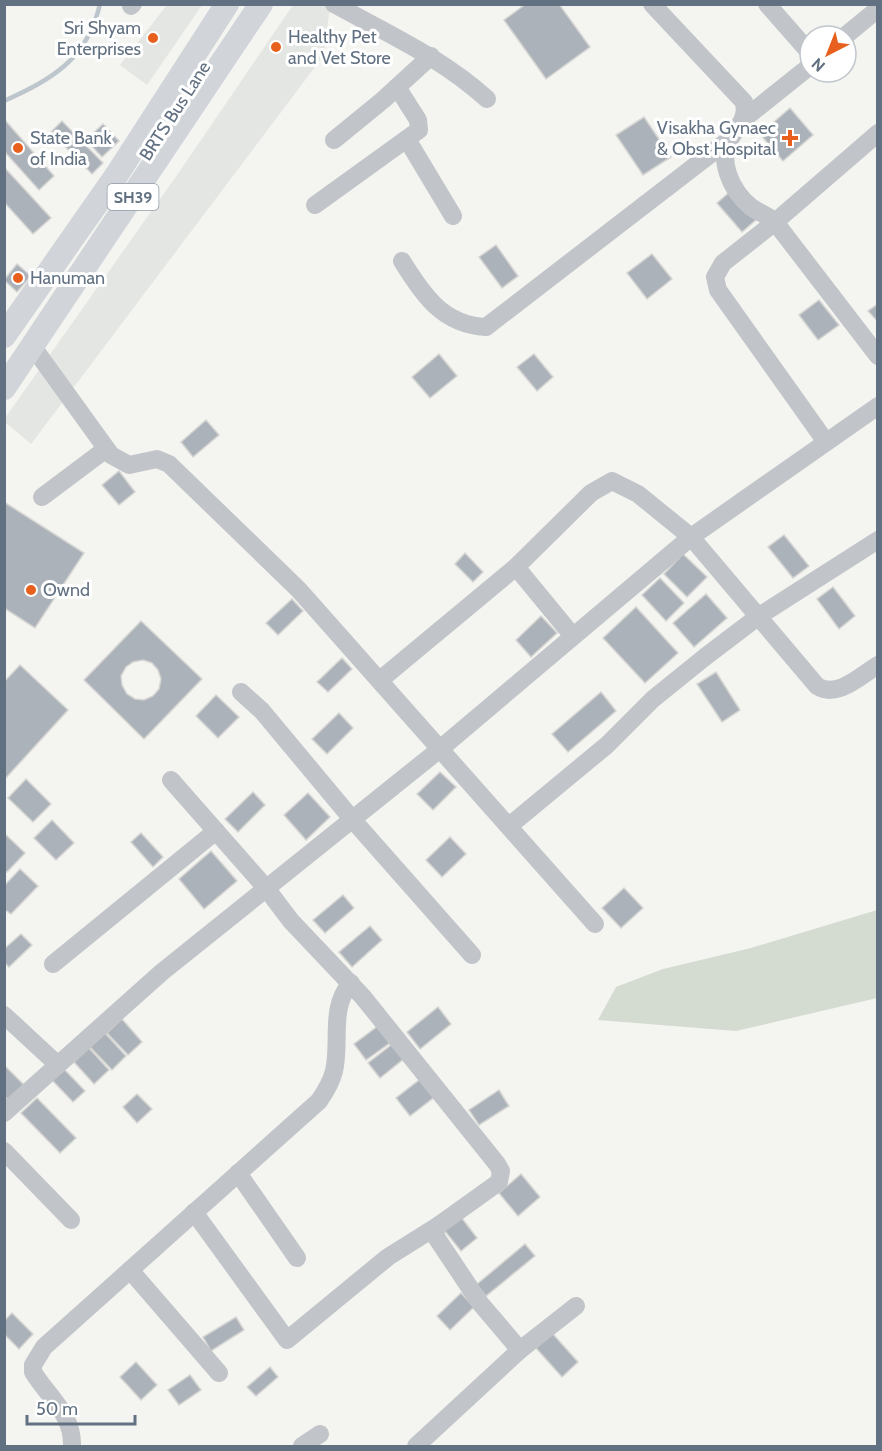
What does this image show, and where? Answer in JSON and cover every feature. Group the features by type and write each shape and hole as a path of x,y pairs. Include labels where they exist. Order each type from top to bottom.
{"main road":[{"name":"SH39","path":"4,388 16,329 227,4"},
{"name":"BRTS Bus Lane","path":"4,366 16,329 244,4"},
{"name":"SH39","path":"16,329 261,4"}],"street":[{"path":"334,4 431,56 461,76 487,99"},
{"path":"652,4 741,97 744,102 745,118"},
{"path":"767,4 798,39"},
{"path":"858,25 878,9"},
{"path":"334,140 431,56"},
{"path":"798,76 745,118 724,150 724,159 732,181 748,204 775,222 878,356"},
{"path":"315,205 408,141 420,126 397,87"},
{"path":"826,442 715,284 717,270 878,133"},
{"path":"402,261 421,292 435,308 477,326 486,327 730,139"},
{"path":"408,141 453,216"},
{"path":"16,329 106,449 122,464 136,464 157,459 180,473 299,590 595,924"},
{"path":"4,1113 162,972 440,748 691,537 878,406"},
{"path":"42,497 106,449"},
{"path":"380,680 516,567 591,493 612,481 638,494 691,537 812,681 822,689 837,690 878,665"},
{"path":"509,826 607,745 653,699 759,616 878,540"},
{"path":"516,567 572,635"},
{"path":"241,692 262,711 352,819 472,955"},
{"path":"171,780 266,888 291,921 351,983 415,1060 501,1171 499,1182 494,1187 388,1257 287,1340 194,1212"},
{"path":"53,964 216,831"},
{"path":"72,1446 70,1424 65,1413 37,1379 33,1365 44,1347 319,1101 330,1085 335,1069 339,1004 351,983"},
{"path":"4,1015 58,1065"},
{"path":"4,1151 72,1220"},
{"path":"238,1173 297,1258"},
{"path":"439,1225 435,1231 436,1237 480,1303 520,1350"},
{"path":"130,1270 219,1373"},
{"path":"416,1446 520,1350 576,1306"},
{"path":"302,1446 320,1434"}],"shaded area":[{"path":"167,5 202,5 147,85 120,65"},
{"path":"293,5 335,5 329,14 324,55 31,444 5,422 5,418 182,168"},
{"path":"877,910 877,998 736,1031 598,1020 616,987 663,969 751,948"}],"building":[{"path":"526,4 559,4 590,47 546,79 504,20"},
{"path":"790,108 813,135 783,161 760,134"},
{"path":"644,117 671,157 643,175 616,135"},
{"path":"4,119 54,176 39,190 4,151"},
{"path":"62,121 103,163 92,174 51,132"},
{"path":"103,124 119,141 102,157 86,140"},
{"path":"4,167 51,218 33,234 4,202"},
{"path":"732,190 757,219 742,232 717,203"},
{"path":"496,245 518,276 502,288 479,257"},
{"path":"652,254 672,279 647,299 627,273"},
{"name":"Hanuman","path":"17,264 31,276 17,292 4,280"},
{"path":"819,300 839,325 818,340 799,315"},
{"path":"878,304 878,322 868,311"},
{"path":"439,354 457,376 430,398 412,377"},
{"path":"534,354 553,377 537,391 517,367"},
{"path":"206,420 219,435 193,457 181,442"},
{"path":"119,471 135,492 119,505 102,485"},
{"path":"4,502 84,553 35,628 4,608"},
{"path":"784,535 809,566 793,578 768,547"},
{"path":"465,553 483,572 473,582 455,564"},
{"path":"683,554 707,577 687,597 664,574"},
{"path":"660,578 684,603 666,621 642,595"},
{"path":"833,587 855,616 839,629 817,599"},
{"path":"706,594 727,618 694,647 673,623"},
{"path":"292,599 303,611 278,635 266,623"},
{"path":"636,607 678,653 645,683 603,638"},
{"path":"541,616 557,633 531,657 516,640"},
{"path":"141,621 202,679 144,739 84,680","holes":["143,660 152,663 161,679 159,689 153,696 144,700 135,699 127,694 122,685 121,676 126,667 133,662"]},
{"path":"342,658 352,669 328,692 317,682"},
{"path":"20,665 68,710 4,780 4,682"},
{"path":"716,672 740,710 722,722 697,684"},
{"path":"601,692 616,711 568,752 552,734"},
{"path":"216,695 239,717 218,738 196,716"},
{"path":"339,713 353,728 327,754 312,739"},
{"path":"440,772 456,787 433,810 417,794"},
{"path":"26,779 51,804 33,822 8,798"},
{"path":"253,792 265,805 238,832 225,819"},
{"path":"308,793 330,817 306,840 284,815"},
{"path":"52,820 74,843 56,860 34,838"},
{"path":"4,833 25,853 7,872 4,870"},
{"path":"141,833 163,857 153,867 131,842"},
{"path":"450,837 466,854 442,877 426,860"},
{"path":"211,851 237,881 204,909 179,879"},
{"path":"20,869 38,886 11,914 4,909 4,886"},
{"path":"624,888 643,908 621,928 602,908"},
{"path":"343,895 354,908 325,933 313,920"},
{"path":"370,926 382,940 352,967 339,952"},
{"path":"21,934 32,945 9,967 4,962 4,949"},
{"path":"438,1007 451,1024 420,1049 407,1032"},
{"path":"122,1019 142,1042 128,1055 107,1033"},
{"path":"382,1023 394,1040 366,1060 354,1044"},
{"path":"105,1033 126,1056 112,1070 90,1047"},
{"path":"395,1042 406,1057 380,1078 368,1063"},
{"path":"89,1048 109,1070 94,1084 74,1062"},
{"path":"4,1065 26,1087 11,1102 4,1096"},
{"path":"64,1069 85,1091 73,1102 52,1080"},
{"path":"423,1077 437,1095 410,1116 396,1098"},
{"path":"499,1090 509,1106 479,1125 469,1110"},
{"path":"137,1094 152,1109 137,1123 123,1107"},
{"path":"37,1098 76,1138 60,1153 21,1113"},
{"path":"521,1174 540,1197 518,1216 499,1193"},
{"path":"461,1217 477,1238 461,1251 444,1230"},
{"path":"525,1244 535,1256 486,1296 476,1285"},
{"path":"461,1293 474,1307 450,1330 437,1316"},
{"path":"12,1313 33,1334 19,1349 4,1334 4,1321"},
{"path":"236,1317 244,1330 211,1351 203,1337"},
{"path":"552,1333 578,1362 562,1377 536,1348"},
{"path":"136,1362 157,1385 141,1400 120,1377"},
{"path":"270,1367 278,1377 256,1396 247,1387"},
{"path":"190,1375 201,1390 179,1405 168,1390"}],"waterway":[{"path":"4,101 52,75 77,54 94,23 100,4"}],"place":[{"name":"Sri Shyam Enterprises","path":"153,38"},
{"name":"Healthy Pet and Vet Store","path":"276,47"},
{"name":"Visakha Gynaec & Obst Hospital","path":"790,138"},
{"name":"State Bank of India","path":"18,148"},
{"name":"Hanuman","path":"18,278"},
{"name":"Ownd","path":"31,590"}]}
